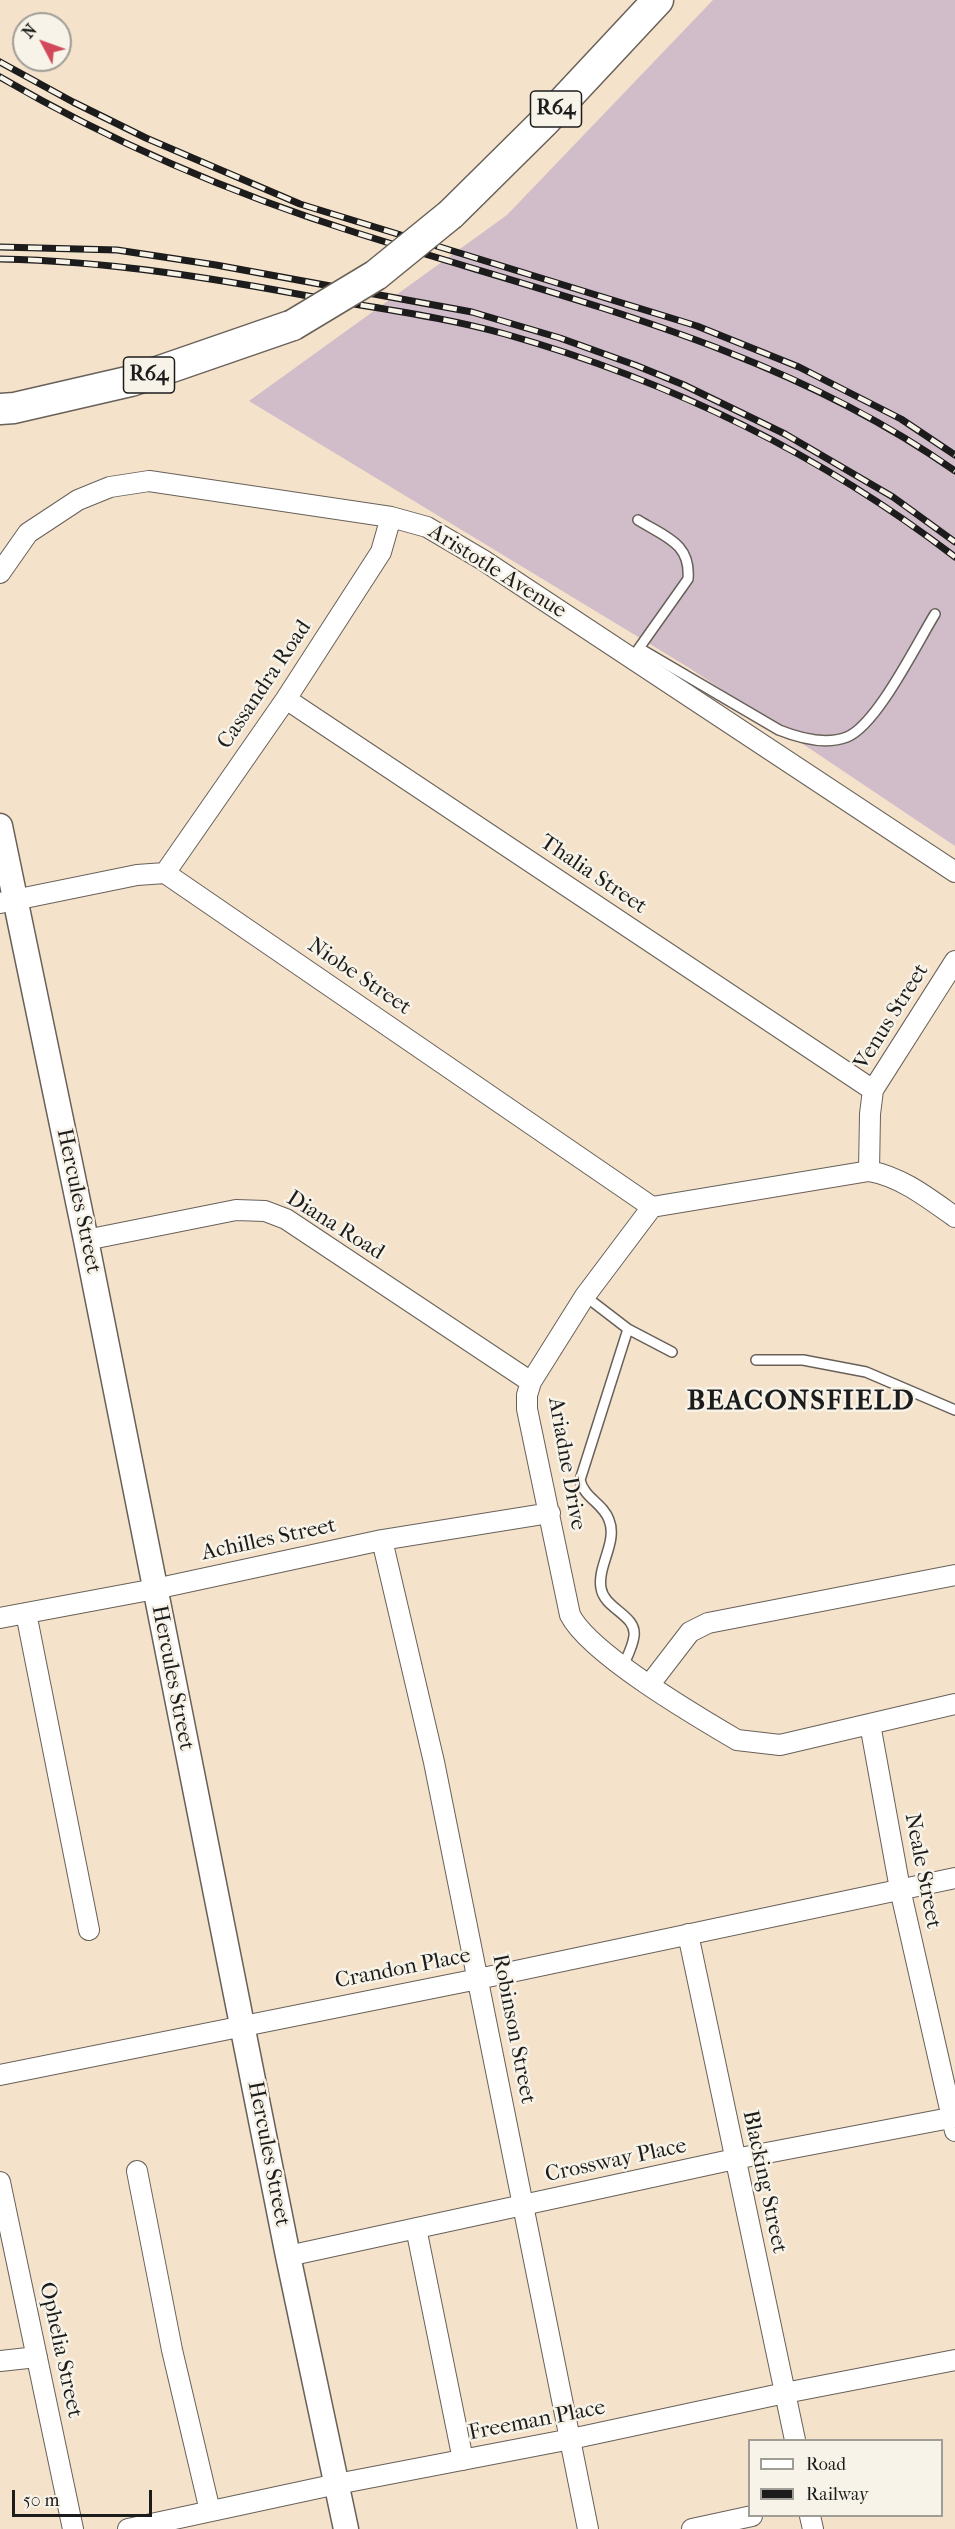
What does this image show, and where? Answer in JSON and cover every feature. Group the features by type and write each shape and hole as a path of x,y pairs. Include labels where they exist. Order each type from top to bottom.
{"main road":[{"name":"R64","path":"0,409 14,408 131,381 293,325 376,275 451,214 544,121 658,0"}],"street":[{"name":"Aristotle Avenue","path":"0,573 28,533 78,500 110,487 149,481 391,517 427,527 636,653 955,872"},
{"name":"Cassandra Road","path":"165,873 286,699 381,552 391,517"},
{"name":"Thalia Street","path":"286,699 873,1090"},
{"name":"Hercules Street","path":"0,826 8,902 86,1240 288,2256 346,2529"},
{"path":"8,902 137,874 165,873"},
{"name":"Niobe Street","path":"165,873 652,1207"},
{"name":"Venus Street","path":"869,1171 870,1114 873,1090 955,962"},
{"path":"652,1207 869,1171 887,1174 955,1217"},
{"name":"Ariadne Drive","path":"652,1207 585,1296 531,1382 527,1395 527,1409 570,1615 584,1636 623,1666 737,1740 780,1746 955,1704"},
{"name":"Diana Road","path":"86,1240 236,1210 265,1211 286,1219 531,1382"},
{"name":"Achilles Street","path":"0,1618 155,1589 382,1540 549,1513"},
{"name":"Robinson Street","path":"382,1540 434,1762 588,2529"},
{"path":"650,1684 690,1632 708,1623 955,1575"},
{"path":"26,1613 89,1930"},
{"name":"Neale Street","path":"870,1724 900,1889 954,2122"},
{"name":"Crandon Place","path":"0,2075 242,2024 478,1979 955,1878"},
{"name":"Blacking Street","path":"688,1934 795,2439"},
{"name":"Crossway Place","path":"288,2256 735,2159 954,2122"},
{"path":"137,2171 172,2350 210,2511"},
{"name":"Ophelia Street","path":"0,2182 74,2529"},
{"path":"416,2228 463,2460"},
{"path":"0,2361 37,2357"},
{"name":"Freeman Place","path":"128,2529 337,2484 571,2439 785,2392 955,2360"},
{"path":"692,2529 748,2517"}],"lane":[{"path":"638,520 682,548 689,566 688,579 636,653 779,730 800,737 835,740 856,732 868,720 889,690 935,614"},
{"path":"585,1296 628,1329 672,1352"},
{"path":"623,1666 634,1637 634,1630 622,1614 606,1602 600,1588 612,1528 607,1514 582,1489 580,1480 628,1329"},
{"path":"756,1360 803,1360 866,1372 955,1410"}],"shaded area":[{"path":"713,0 955,0 955,846 691,669 249,401 507,215"}],"railway":[{"path":"0,62 146,138 300,204 697,326 799,367 901,419 955,455"},
{"path":"0,77 86,124 219,184 311,218 589,304 741,357 815,390 887,427 955,471"},
{"path":"0,247 117,250 216,265 472,312 560,338 684,385 785,434 893,497 955,542"},
{"path":"0,259 80,263 160,272 412,314 505,334 625,374 740,424 851,485 955,557"}],"district":[{"name":"BEACONSFIELD","path":"801,1402"}]}
